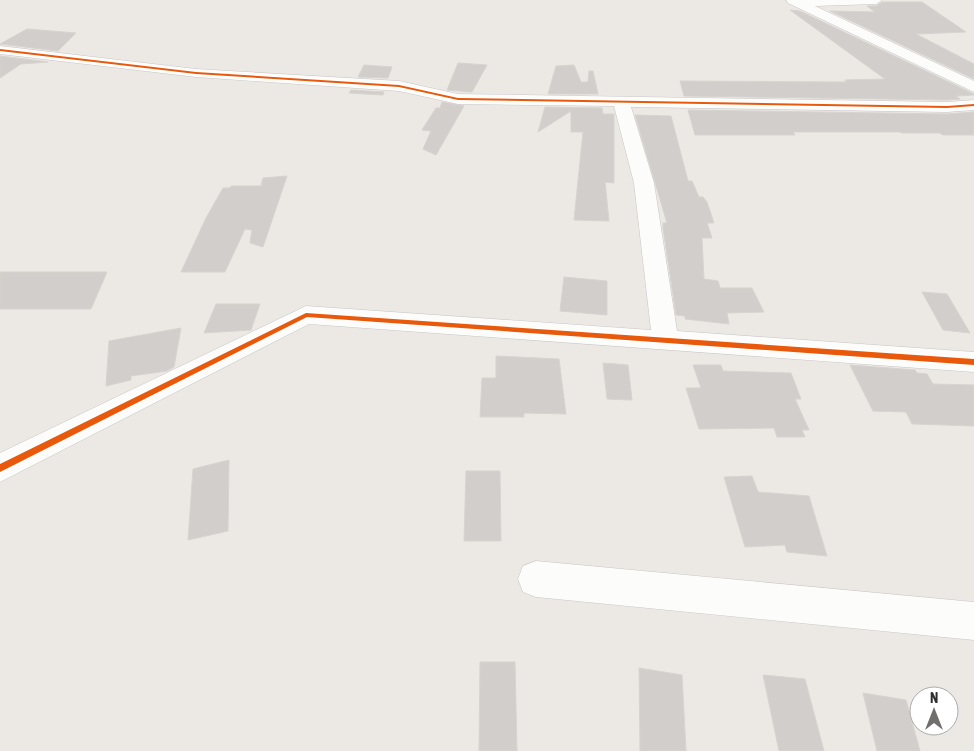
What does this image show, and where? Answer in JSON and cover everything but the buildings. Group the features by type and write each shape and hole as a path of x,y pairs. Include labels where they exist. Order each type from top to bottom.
{"street":[{"path":"796,2 876,0"},
{"path":"796,2 970,81"},
{"path":"0,50 196,73 399,86 458,99 947,107 974,105"},
{"path":"621,101 644,183 665,340"},
{"path":"0,468 306,315 974,362"},
{"path":"536,579 974,621"}],"cycle path":[{"path":"0,50 196,73 399,86 458,99 947,107 974,105"},
{"path":"0,468 306,315 974,362"}]}
